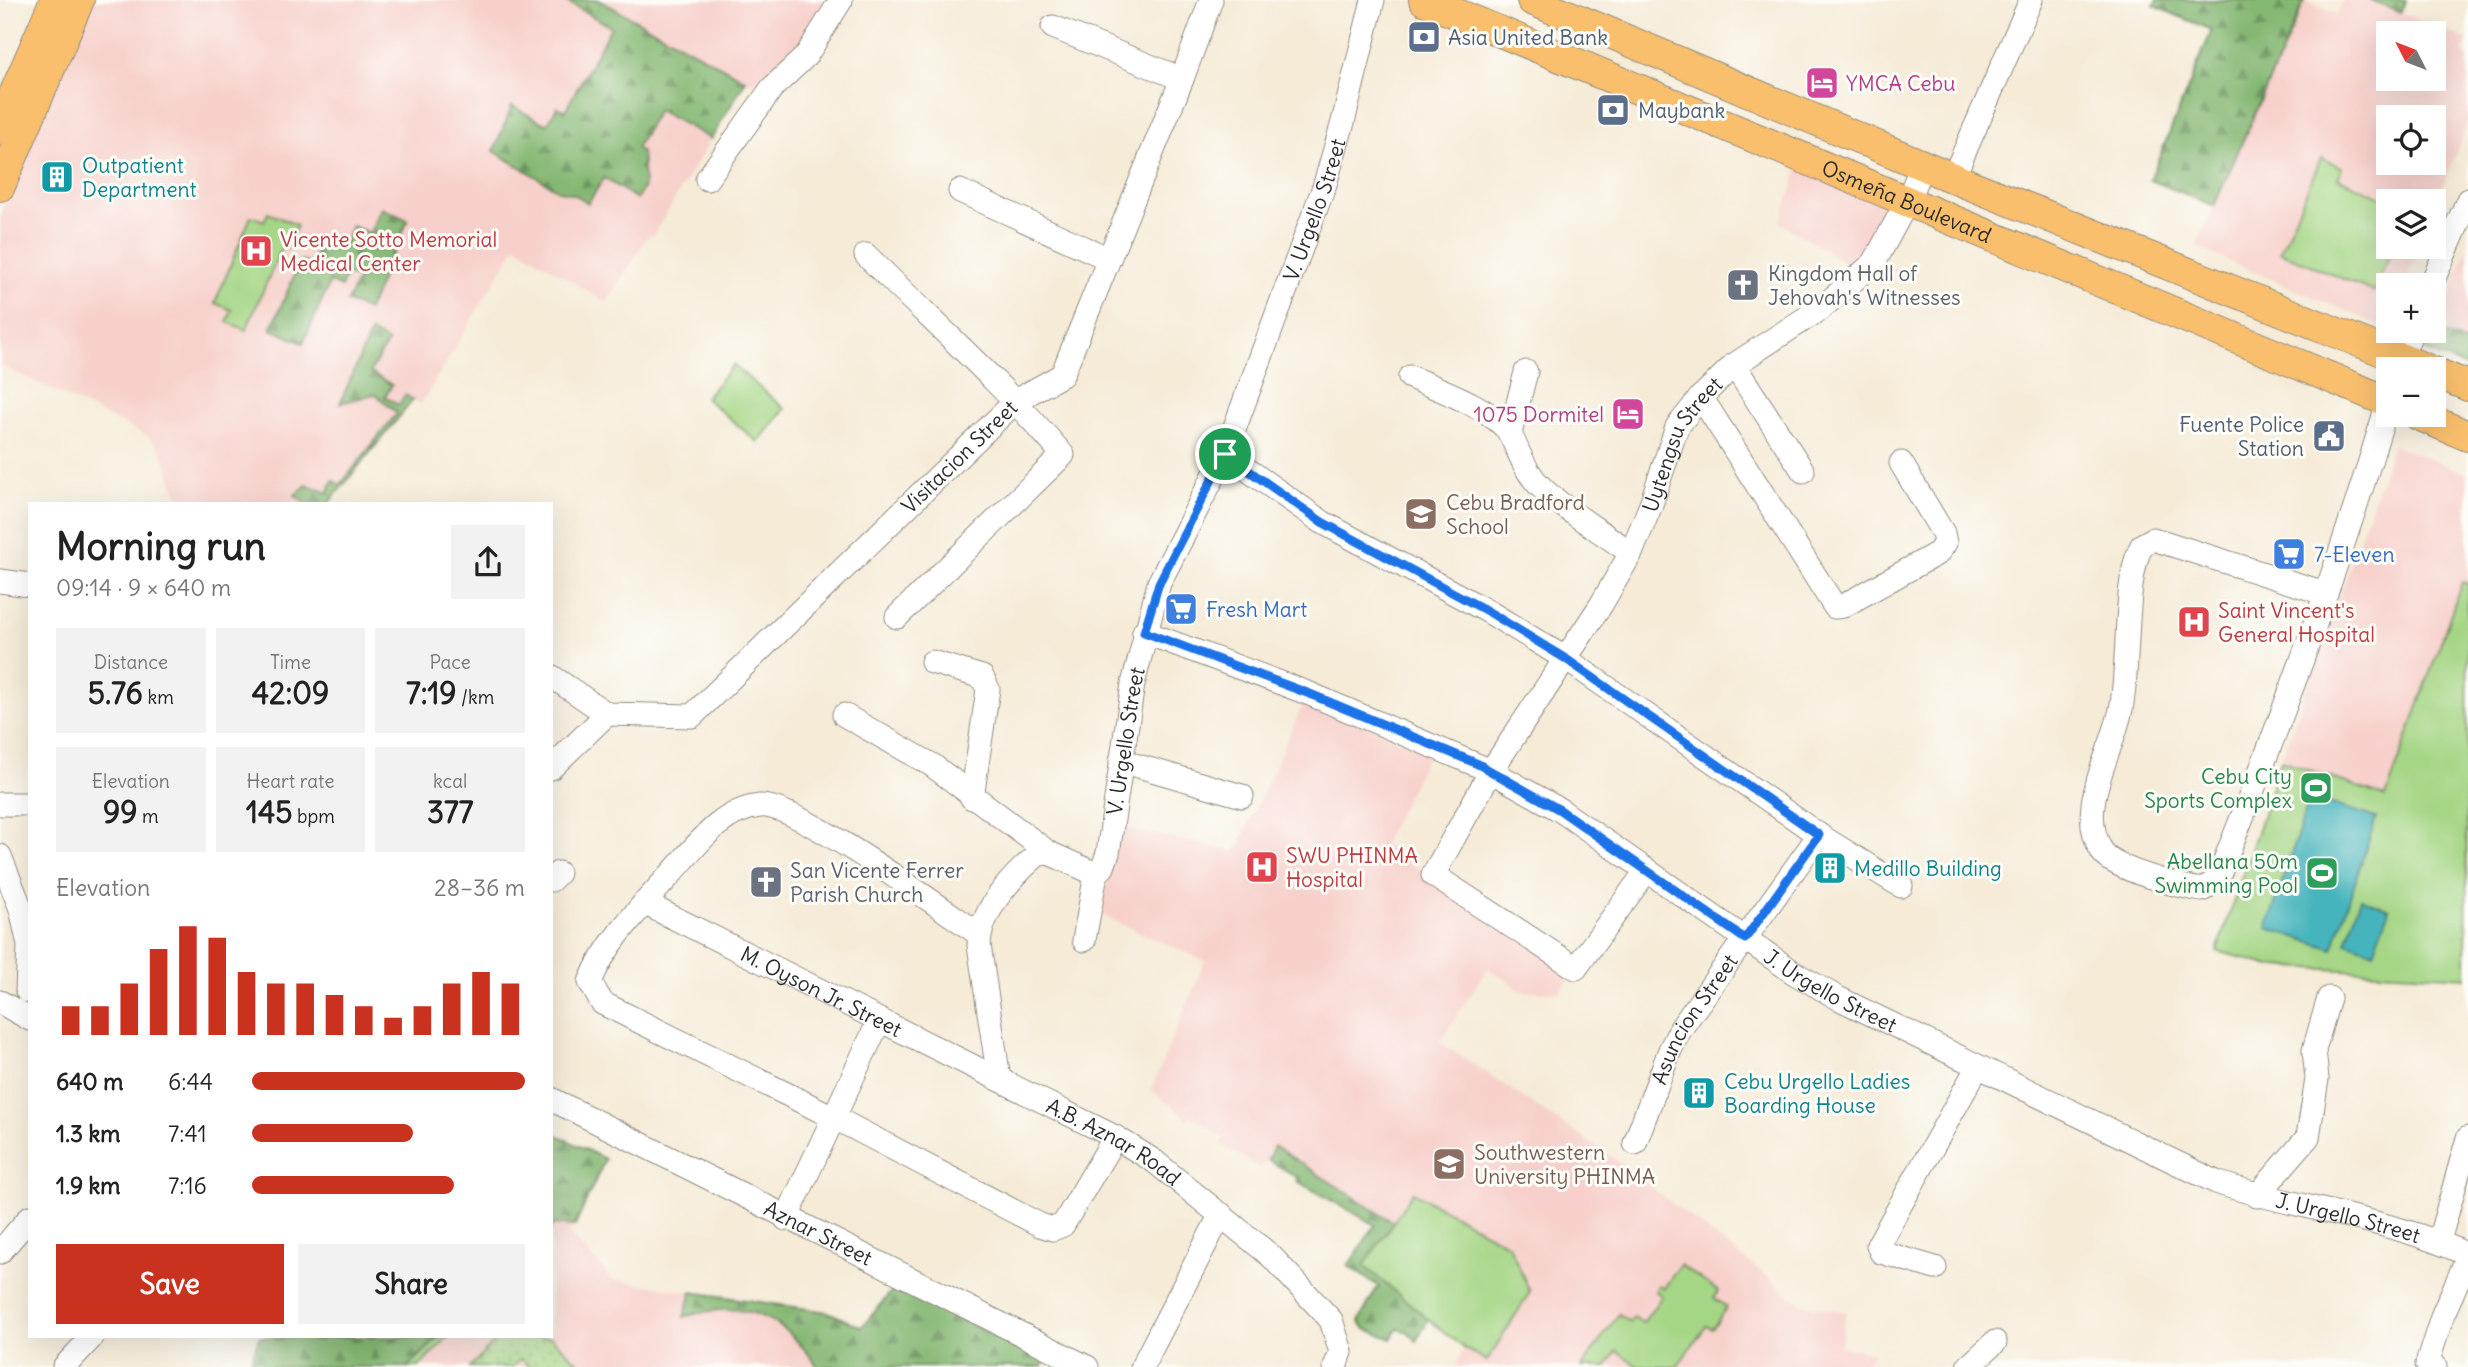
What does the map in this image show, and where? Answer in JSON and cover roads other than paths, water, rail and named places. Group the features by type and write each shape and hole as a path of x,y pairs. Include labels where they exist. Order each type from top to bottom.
{"main road":[{"path":"0,128 55,0"},
{"path":"0,186 79,0"},
{"name":"Osmeña Boulevard","path":"1424,0 2376,396"},
{"name":"Osmeña Boulevard","path":"1532,0 2386,357"},
{"path":"2446,377 2468,386"},
{"path":"2446,427 2468,436"}],"street":[{"path":"707,179 772,88 806,56 841,0"},
{"name":"Visitacion Street","path":"607,713 692,716 700,711 1017,400 1062,374 1182,79 1211,0"},
{"name":"V. Urgello Street","path":"1084,940 1096,874 1103,867 1108,853 1133,684 1144,632 1159,583 1225,454 1325,184 1373,0"},
{"path":"1953,178 2031,0"},
{"path":"1053,27 1182,79"},
{"name":"Uytengsu Street","path":"1647,870 1576,968 1433,875 1491,771 1566,659 1631,553 1677,427 1701,397 1734,365 1820,309 1874,263 1908,200 1922,165"},
{"path":"960,191 1109,259"},
{"path":"2436,273 2468,200"},
{"path":"866,255 962,352 1017,400 1063,454 897,617"},
{"path":"1734,365 1803,471"},
{"path":"1510,433 1526,372"},
{"path":"1410,377 1477,408 1510,433 1521,463 1544,490 1631,553"},
{"path":"1701,397 1835,607 1843,606 1938,553 1945,543 1943,533 1901,463"},
{"path":"2324,593 2160,541 2153,540 2142,545 2136,556 2121,710 2091,822 2101,850 2112,862 2202,890 2217,880 2264,763 2324,593 2380,427"},
{"path":"1225,454 1322,522 1489,612 1566,659 1819,835 1901,886"},
{"path":"0,581 28,585"},
{"name":"J. Urgello Street","path":"1144,632 1310,694 1491,771 1560,810 1745,939 1838,998 1977,1068 2216,1182 2258,1196 2439,1241 2468,1256"},
{"path":"932,662 982,677 988,689 972,798"},
{"path":"553,677 607,713 553,766"},
{"path":"845,715 932,765 972,798 1049,853 1096,874"},
{"path":"1121,761 1242,796"},
{"path":"0,804 28,804"},
{"path":"979,934 845,843 802,820 762,805 738,812 717,824 644,904 596,968 590,982 603,1003 833,1117 1040,1226 1053,1229 1063,1225 1071,1216 1115,1137"},
{"name":"Asuncion Street","path":"1635,1143 1681,1028 1819,835"},
{"path":"999,1079 979,934 990,907 1018,873 1038,854 1049,853"},
{"path":"0,856 21,909 28,940"},
{"name":"M. Oyson Jr. Street","path":"644,904 999,1079"},
{"path":"14,1010 28,990"},
{"path":"2258,1196 2308,1137 2317,1079 2314,1050 2329,998"},
{"path":"786,1219 879,1021"},
{"path":"1935,1268 1881,1252 1878,1245 1977,1068"},
{"name":"A.B. Aznar Road","path":"999,1079 1115,1137 1154,1161 1271,1256 1331,1320 1341,1352 1335,1367"},
{"name":"Aznar Street","path":"553,1100 786,1219 1087,1367"},
{"path":"2439,1241 2468,1138"},
{"path":"1142,1367 1221,1214"},
{"path":"0,1252 28,1218"},
{"path":"2435,1367 2427,1364 2443,1314 2468,1256"},
{"path":"64,1367 91,1338"},
{"path":"1968,1367 1995,1342"}],"water":[{"name":"Abellana 50m Swimming Pool","path":"2310,797 2376,818 2333,949 2267,928"},
{"path":"2361,898 2390,909 2374,952 2346,942"}],"place":[{"name":"Asia United Bank","path":"1424,37"},
{"name":"YMCA Cebu","path":"1822,83"},
{"name":"Maybank","path":"1613,110"},
{"name":"Outpatient Department","path":"57,177"},
{"name":"Vicente Sotto Memorial Medical Center","path":"256,251"},
{"name":"Kingdom Hall of Jehovah's Witnesses","path":"1743,285"},
{"name":"1075 Dormitel","path":"1628,414"},
{"name":"Fuente Police Station","path":"2329,436"},
{"name":"Cebu Bradford School","path":"1421,514"},
{"name":"7-Eleven","path":"2289,554"},
{"name":"Fresh Mart","path":"1181,609"},
{"name":"Saint Vincent's General Hospital","path":"2194,622"},
{"name":"Cebu City Sports Complex","path":"2316,788"},
{"name":"SWU PHINMA Hospital","path":"1262,867"},
{"name":"Medillo Building","path":"1830,868"},
{"name":"Abellana 50m Swimming Pool","path":"2322,873"},
{"name":"San Vicente Ferrer Parish Church","path":"766,882"},
{"name":"Cebu Urgello Ladies Boarding House","path":"1699,1093"},
{"name":"Southwestern University PHINMA","path":"1449,1164"}]}
